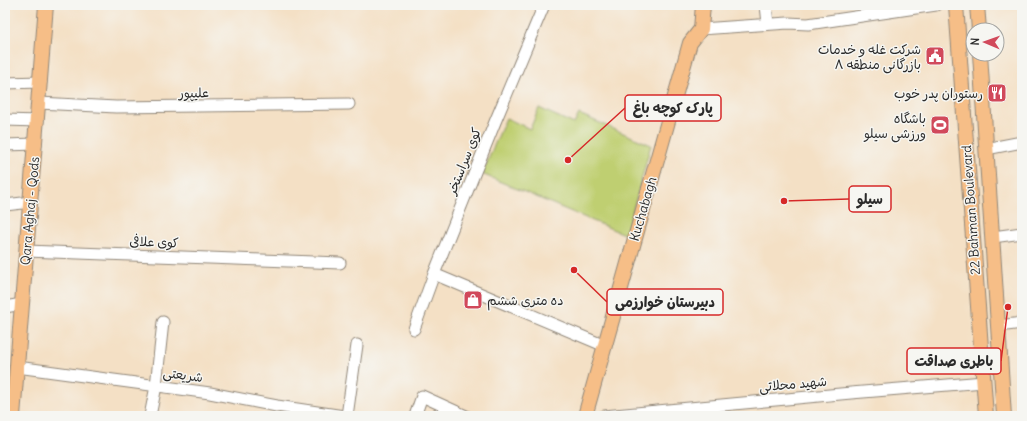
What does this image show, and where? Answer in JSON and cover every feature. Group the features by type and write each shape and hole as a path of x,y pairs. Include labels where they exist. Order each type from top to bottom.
{"main road":[{"path":"701,29 703,5"},
{"name":"22 Bahman Boulevard","path":"956,5 986,416"},
{"path":"977,5 978,22"},
{"name":"Qara Aghaj - Qods","path":"14,416 46,7"},
{"name":"Kuchabagh","path":"585,416 690,43 701,29"},
{"name":"22 Bahman Boulevard","path":"981,62 1004,416"}],"street":[{"name":"کوی سراستخر","path":"414,329 434,274 515,71 544,5"},
{"path":"766,5 768,24"},
{"path":"701,29 788,23 808,24 936,5"},
{"path":"5,83 41,82"},
{"name":"علیپور","path":"39,103 116,107 349,104"},
{"path":"5,120 38,121"},
{"path":"986,149 1022,142"},
{"path":"5,145 36,144"},
{"path":"5,205 31,202"},
{"path":"993,238 1022,233"},
{"name":"کوی علافی","path":"26,251 340,263"},
{"path":"434,274 604,346"},
{"path":"5,307 22,304"},
{"path":"150,416 156,386 163,322"},
{"path":"999,326 1022,323"},
{"path":"347,416 357,345"},
{"name":"شریعتی","path":"17,367 210,393 277,406 344,416"},
{"name":"شهید محلاتی","path":"604,416 835,394 984,382"},
{"path":"415,416 422,396 466,416"}],"green space":[{"path":"539,108 574,124 579,114 651,145 626,235 482,174 506,118 530,129"}],"place":[{"name":"شرکت غله و خدمات بازرگانی منطقه ۸","path":"935,56"},
{"name":"رستوران پدر خوب","path":"997,93"},
{"name":"باشگاه ورزشی سیلو","path":"940,125"},
{"name":"پارک کوچه باغ","path":"568,160"},
{"name":"سیلو","path":"784,201"},
{"name":"دبیرستان خوارزمی","path":"574,270"},
{"name":"ده متری ششم","path":"473,300"},
{"name":"باطری صداقت","path":"1008,307"}]}
